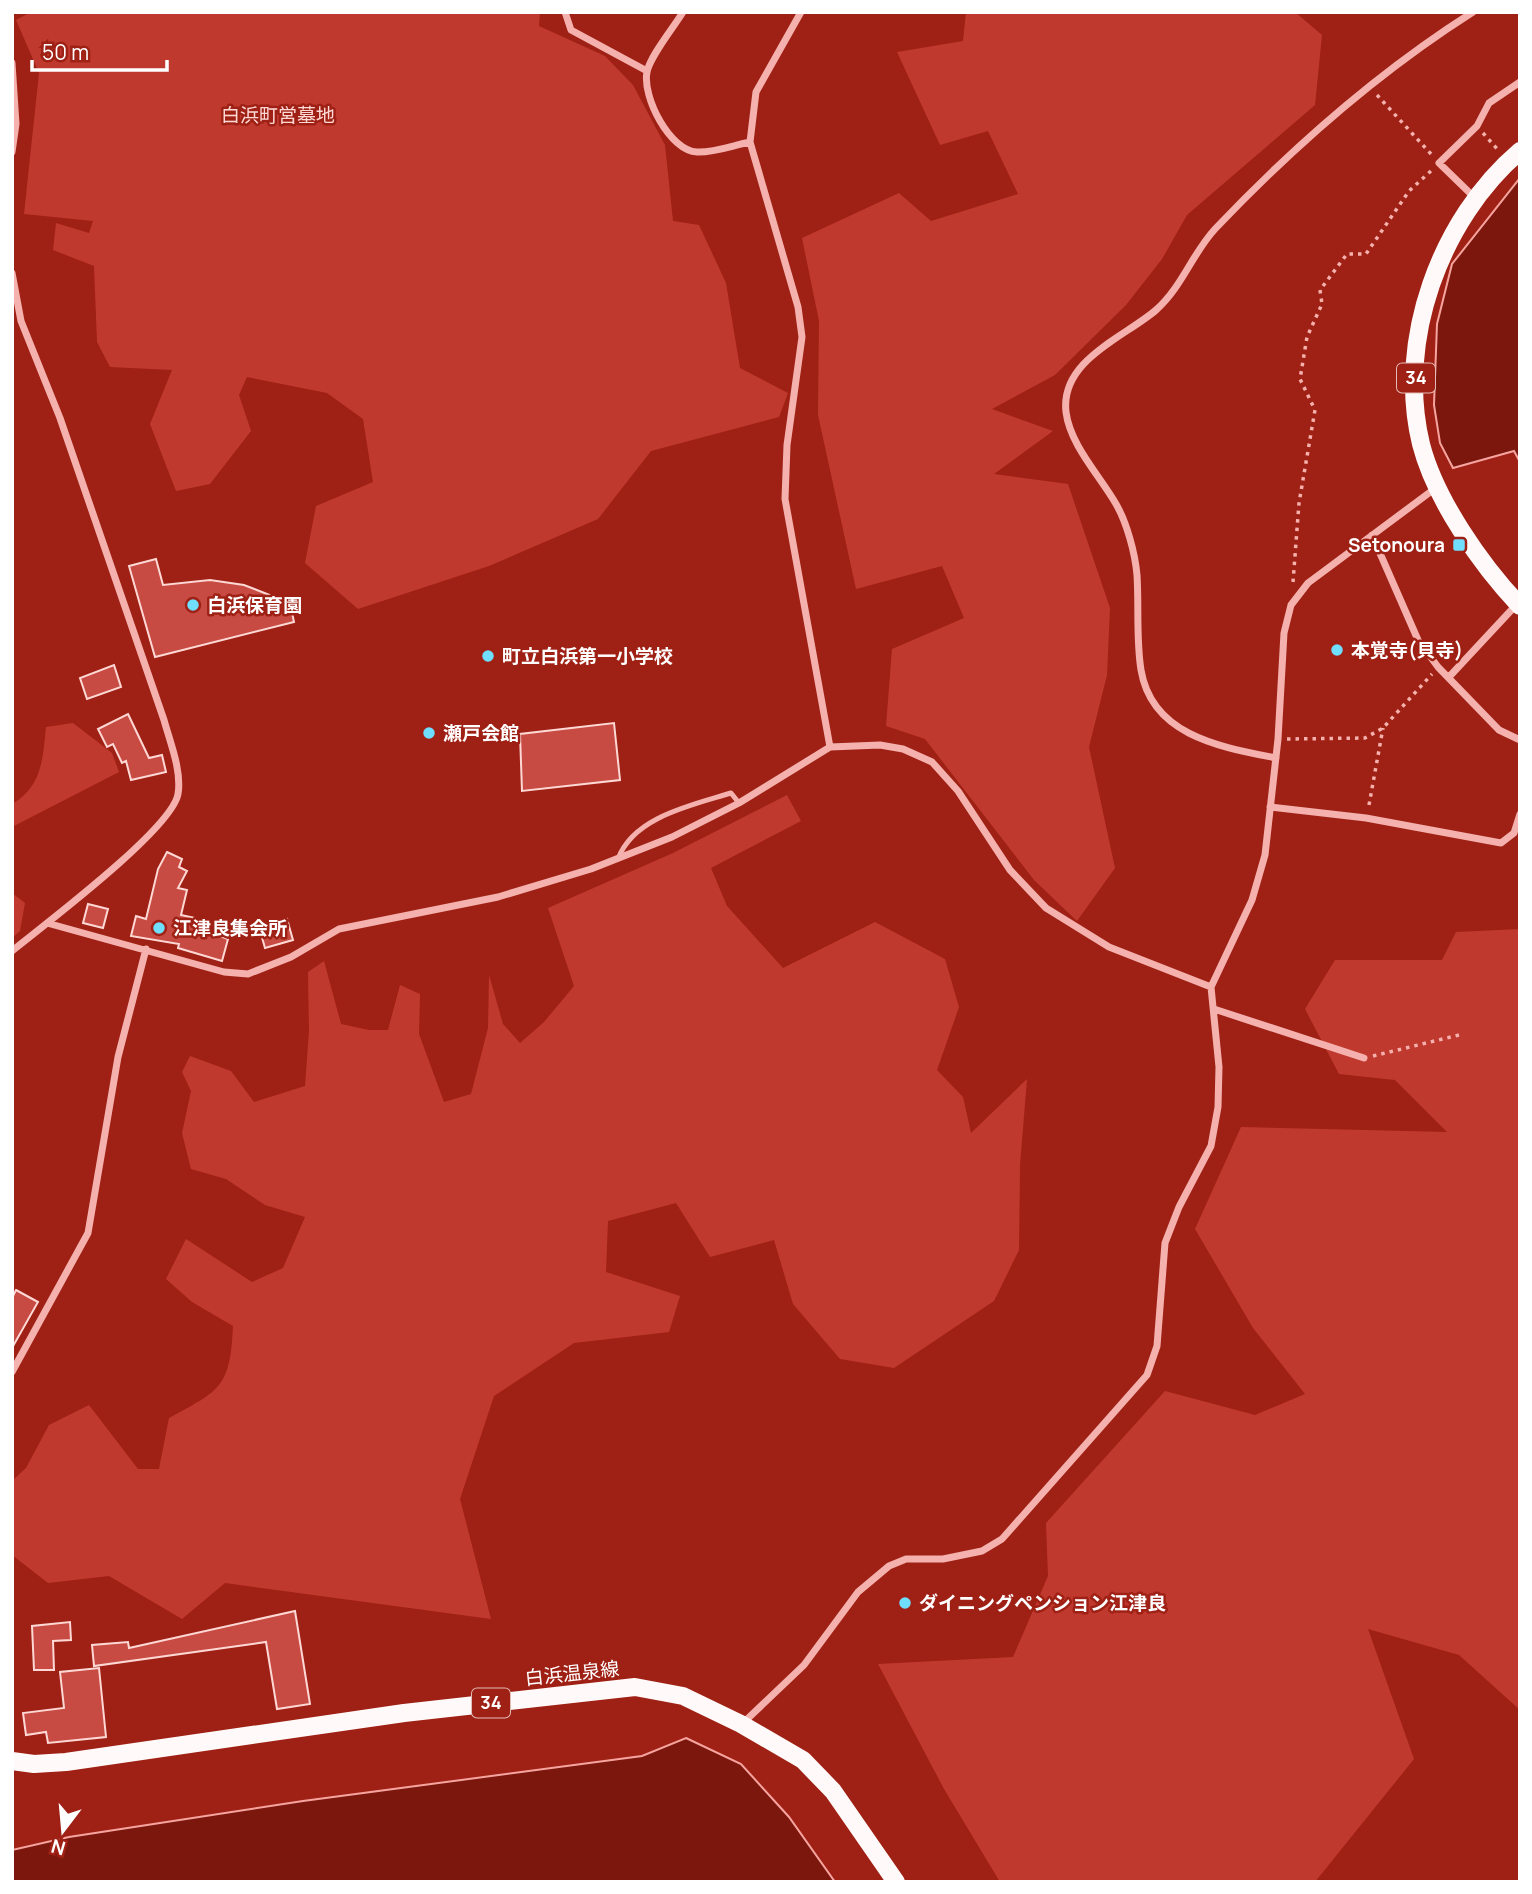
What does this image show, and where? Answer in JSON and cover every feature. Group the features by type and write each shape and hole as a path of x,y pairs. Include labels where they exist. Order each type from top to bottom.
{"main road":[{"name":"34","path":"1514,156 1475,198 1443,250 1422,314 1416,369 1416,414 1422,446 1437,487 1468,539 1519,605"},
{"name":"白浜温泉線","path":"12,1761 66,1762 404,1713 635,1687 683,1696 741,1724 803,1760 833,1791 896,1882"}],"street":[{"path":"565,12 571,30 647,71"},
{"path":"683,12 647,71 647,92 660,120 677,146 697,152 750,142"},
{"path":"801,12 756,92 750,142 798,307 802,337 787,445 785,499 830,747"},
{"path":"1276,758 1217,746 1187,733 1161,713 1146,690 1141,668 1136,571 1130,544 1118,507 1075,439 1066,411 1072,382 1086,362 1155,311 1179,285 1211,233 1307,138 1368,86 1426,42 1473,12"},
{"path":"12,64 16,124 12,152"},
{"path":"1475,198 1439,163 1477,126 1489,103 1520,82"},
{"path":"12,273 21,321 60,418 164,720 176,764 178,794 168,814 127,855 12,951"},
{"path":"741,1724 804,1665 858,1592 888,1566 906,1559 943,1559 982,1551 1002,1539 1147,1375 1157,1346 1165,1243 1179,1207 1211,1146 1218,1107 1219,1067 1211,987 1252,900 1265,855 1278,739 1284,633 1291,605 1308,583 1437,487"},
{"path":"1372,536 1418,640 1438,667 1499,730 1520,740"},
{"path":"1449,677 1519,605"},
{"path":"47,923 224,972 248,974 290,957 339,929 498,897 618,859 672,837 739,803 830,747 891,747 903,749 932,762 958,791 1010,870 1046,908 1109,947 1211,987"},
{"path":"1270,807 1366,818 1502,843 1514,833 1520,814"},
{"path":"12,1372 89,1233 118,1058 146,949"},
{"path":"1214,1009 1364,1058"}],"lane":[{"path":"618,859 624,841 673,810 731,793 739,803"}],"path":[{"path":"1291,605 1299,503 1315,410 1300,379 1307,337 1322,304 1320,290 1347,254 1366,254 1409,191 1439,163 1368,86"},
{"path":"1477,126 1514,156"},
{"path":"1278,739 1365,738 1383,728 1438,667"},
{"path":"1366,818 1383,728"},
{"path":"1364,1058 1458,1035"}],"green space":[{"name":"白浜町営墓地","path":"31,12 540,12 539,26 605,56 633,85 665,145 673,221 699,225 726,283 740,368 788,393 779,417 651,451 598,519 489,566 358,609 305,563 316,506 373,482 363,419 327,393 247,377 239,395 251,431 210,484 176,491 150,424 172,370 110,367 97,342 94,266 53,250 56,223 89,233 93,221 24,214 39,73 16,20"},
{"path":"966,12 1295,12 1322,35 1315,105 1187,215 1162,259 1126,305 1055,375 992,409 1053,431 994,474 1068,484 1110,608 1107,675 1089,747 1115,868 1077,921 1034,880 925,739 886,726 892,649 964,618 942,566 856,589 818,415 819,321 802,238 899,193 931,221 1018,194 988,131 940,145 897,52 963,41"},
{"path":"73,723 112,753 119,772 12,827 12,804 30,789 39,771 46,727"},
{"path":"787,795 801,821 711,868 727,906 783,968 875,922 945,959 959,1007 937,1070 963,1097 971,1133 1027,1079 1020,1165 1019,1250 994,1301 894,1368 840,1359 793,1304 774,1240 710,1257 676,1203 608,1221 606,1272 680,1296 669,1332 574,1343 494,1396 460,1499 491,1619 225,1583 182,1619 109,1576 48,1583 12,1555 12,1481 26,1468 49,1425 89,1405 138,1469 159,1469 169,1418 211,1393 225,1375 232,1346 233,1326 192,1302 166,1279 186,1239 252,1282 283,1268 305,1217 265,1205 226,1179 191,1169 182,1133 191,1091 182,1072 190,1056 231,1071 254,1102 305,1086 309,1031 308,972 324,961 341,1024 369,1030 388,1030 400,985 420,994 419,1034 444,1102 471,1094 488,1028 489,975 503,1024 520,1043 544,1022 574,986 548,908 673,853"},
{"path":"12,893 25,903 20,931 12,938"},
{"path":"1520,929 1520,1710 1459,1655 1368,1629 1414,1759 1315,1882 1000,1882 944,1789 878,1664 1013,1657 1048,1576 1046,1523 1165,1391 1255,1415 1305,1394 1253,1328 1195,1229 1241,1127 1447,1132 1395,1080 1339,1074 1305,1009 1335,960 1442,960 1456,932"}],"shaded area":[{"path":"1520,178 1520,462 1514,451 1453,468 1440,443 1434,405 1437,324 1452,264"},
{"path":"686,1738 741,1764 789,1817 835,1882 12,1882 12,1850 69,1837 303,1801 642,1756"}],"building":[{"path":"156,559 163,585 210,580 244,585 290,603 294,622 155,657 129,566"},
{"path":"114,665 121,687 87,699 80,678"},
{"path":"128,714 149,758 162,755 166,772 131,780 126,761 122,763 113,744 107,747 98,729"},
{"path":"614,723 620,780 522,791 520,734"},
{"path":"167,852 182,859 179,867 187,871 178,888 187,890 181,915 195,918 193,926 228,939 222,961 178,948 179,944 131,936 136,916 146,919 158,869"},
{"path":"88,904 108,909 103,928 83,923"},
{"path":"287,919 293,940 265,948 259,927"},
{"path":"16,1290 38,1302 12,1348 12,1298"},
{"path":"295,1611 310,1704 277,1709 266,1642 94,1666 92,1645 128,1642 129,1648"},
{"path":"70,1622 71,1640 53,1641 54,1670 34,1670 32,1626"},
{"path":"99,1668 106,1737 48,1743 46,1732 26,1735 23,1713 64,1708 60,1672"}],"place":[{"name":"Setonoura","path":"1459,545"},
{"name":"白浜保育園","path":"193,605"},
{"name":"本覚寺(貝寺)","path":"1337,650"},
{"name":"町立白浜第一小学校","path":"488,656"},
{"name":"瀬戸会館","path":"429,733"},
{"name":"江津良集会所","path":"159,928"},
{"name":"ダイニングペンション江津良","path":"905,1603"}]}
